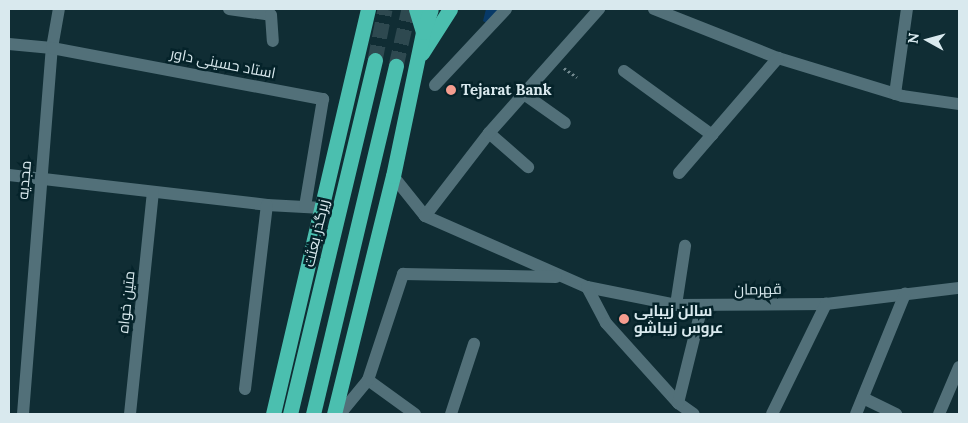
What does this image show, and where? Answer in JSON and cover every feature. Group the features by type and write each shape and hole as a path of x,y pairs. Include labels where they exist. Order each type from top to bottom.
{"highway":[{"path":"416,9 423,32"},
{"path":"334,414 393,176 419,59 423,32 431,9"},
{"path":"419,59 450,9"},
{"path":"273,414 369,10"},
{"name":"زیرگذر بعثت","path":"290,414 375,60"},
{"path":"313,414 396,66"}],"street":[{"name":"مجدیه","path":"23,414 40,178 52,48 59,9"},
{"path":"229,9 271,15 274,41"},
{"path":"435,85 506,9"},
{"path":"393,176 425,216 490,133 599,9"},
{"path":"654,9 778,58 895,94 959,104"},
{"path":"895,94 907,9"},
{"name":"استاد حسینی داور","path":"9,44 52,48 322,99 305,207"},
{"path":"679,173 778,58"},
{"path":"624,71 712,135"},
{"path":"524,94 565,123"},
{"path":"490,133 528,167"},
{"path":"9,175 267,205 323,208"},
{"name":"متین خواه","path":"130,414 153,192"},
{"path":"245,389 267,205"},
{"name":"قهرمان","path":"425,216 587,287 676,305 826,304 959,288"},
{"path":"676,305 685,246"},
{"path":"340,414 368,380 403,274 561,277"},
{"path":"587,287 606,323 678,403 694,414"},
{"path":"856,414 905,294"},
{"path":"772,414 826,304"},
{"path":"678,403 702,306"},
{"path":"451,414 474,344"},
{"path":"939,414 959,367"},
{"path":"368,380 415,414"},
{"path":"863,398 896,414"}],"building":[{"path":"486,9 501,9 488,24 483,21"}],"tunnel":[{"path":"375,60 385,9"},
{"path":"396,66 409,9"}],"place":[{"name":"Tejarat Bank","path":"451,90"},
{"name":"سالن زیبایی عروس زیباشو","path":"624,319"}]}
